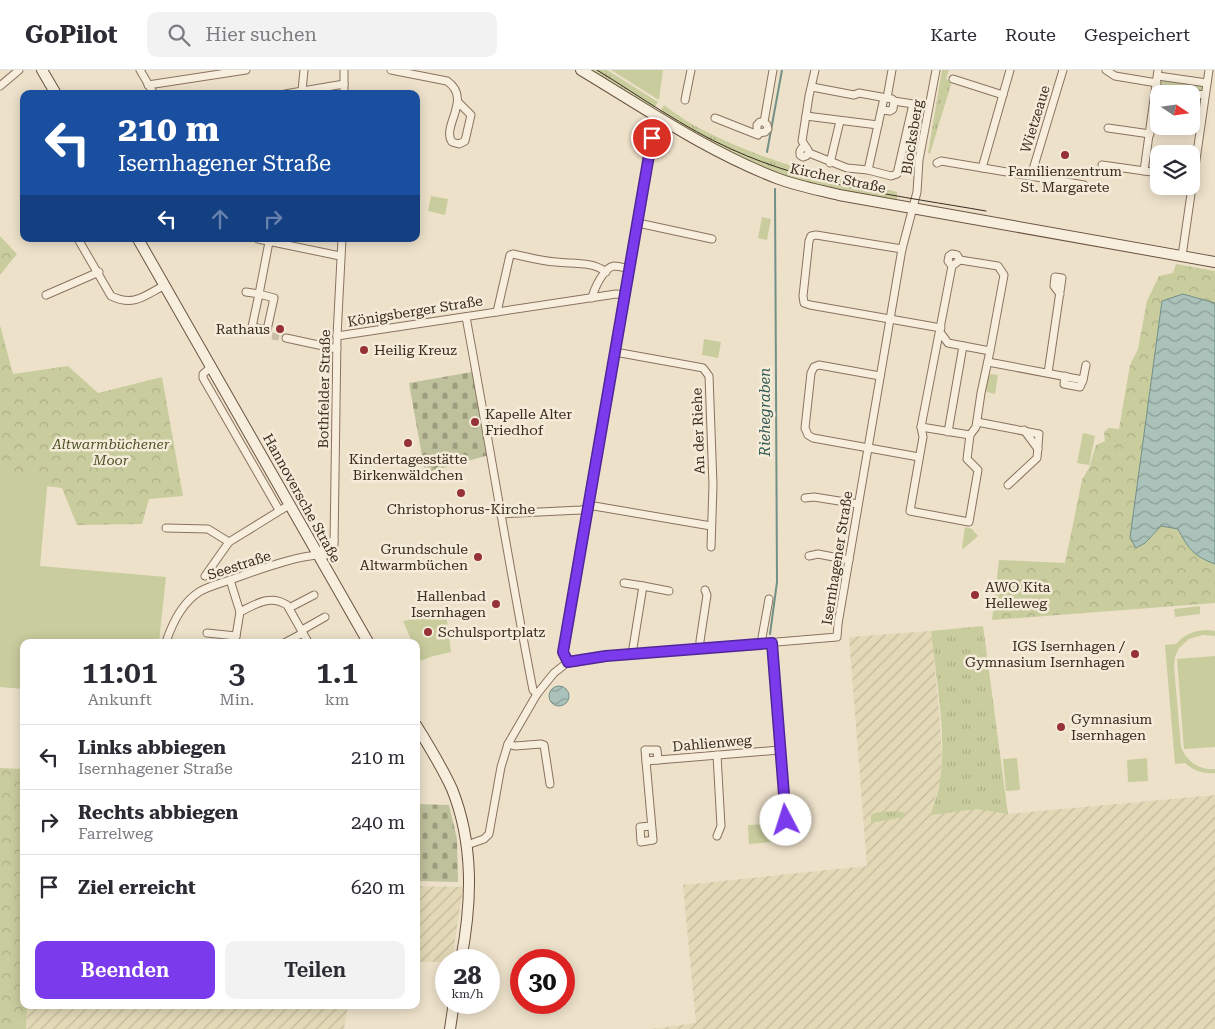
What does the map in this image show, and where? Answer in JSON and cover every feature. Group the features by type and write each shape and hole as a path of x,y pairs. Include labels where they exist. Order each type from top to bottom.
{"main road":[{"path":"42,70 54,90"},
{"name":"Kircher Straße","path":"581,70 660,120 725,156 780,180 838,194 1215,262"},
{"name":"Hannoversche Straße","path":"140,242 366,639"},
{"path":"420,732 452,790 460,813 467,845 470,886 467,929 463,949"},
{"path":"450,1029 452,1014"}],"street":[{"path":"0,86 19,70"},
{"path":"140,70 151,90"},
{"path":"148,85 246,70"},
{"path":"302,90 304,70"},
{"path":"344,70 344,90"},
{"path":"391,70 447,81 453,86 458,102 449,138 452,142 459,144 465,141 471,115 458,102"},
{"path":"686,100 691,70"},
{"path":"714,118 758,135 757,125 760,122 764,122 773,70"},
{"path":"812,87 854,95 859,92 913,104 897,174 891,176 868,170 847,168 830,162 807,150 802,141 815,70"},
{"path":"868,170 882,110 888,99 892,70"},
{"name":"Blocksberg","path":"913,208 917,192 919,160 936,70"},
{"path":"982,168 1010,70"},
{"name":"Wietzeaue","path":"1031,176 1063,70"},
{"path":"1106,70 1114,76 1157,80 1206,89"},
{"path":"1198,145 1209,70"},
{"path":"953,79 1003,95"},
{"path":"1157,80 1206,89"},
{"path":"308,90 344,84"},
{"path":"806,116 878,125"},
{"path":"467,845 484,839 489,834 501,767 508,744 537,694 554,673 568,662 563,652 652,138 660,120"},
{"path":"830,162 840,120"},
{"path":"1108,128 1150,134 1144,171"},
{"path":"937,163 941,161 1084,185"},
{"path":"1102,165 1150,172"},
{"path":"1182,256 1191,195"},
{"name":"Isernhagener Straße","path":"568,662 632,654 837,637 867,448 902,249 913,208"},
{"path":"638,223 712,239"},
{"path":"902,249 816,235 812,236 809,241 804,302 810,305 941,330 948,343 990,352"},
{"path":"80,242 99,272 111,296 132,302 165,286"},
{"path":"246,292 259,294 274,298 269,333 252,327 259,294 269,242 340,256"},
{"name":"Bothfelder Straße","path":"317,554 334,540 337,336 342,242"},
{"name":"Königsberger Straße","path":"497,312 508,259 513,254 557,262 573,262 597,267 606,272 614,266 630,269"},
{"path":"960,260 998,266 1004,275 990,352 976,427 970,435 967,459 978,470 969,522 910,511 923,437 921,427 952,266 960,260"},
{"path":"46,295 99,272"},
{"path":"592,298 595,288 606,272"},
{"name":"Königsberger Straße","path":"337,336 616,294 625,296"},
{"path":"1048,373 1060,294"},
{"path":"466,317 533,690 537,694"},
{"path":"286,338 337,349"},
{"path":"948,432 963,346"},
{"name":"An der Riehe","path":"615,352 698,367 707,371 709,376 712,474 711,547"},
{"path":"988,362 1065,376 1064,384 1080,386 1086,365"},
{"path":"880,376 819,365 814,367 811,373 805,428 808,435 813,438 919,457"},
{"name":"Hannoversche Straße","path":"212,366 203,374 203,378 280,510"},
{"path":"977,422 1039,434 1037,458 1008,485"},
{"path":"921,427 970,435"},
{"path":"805,498 814,497 858,504"},
{"path":"205,576 229,542 289,505"},
{"path":"500,514 581,510 594,506 712,526"},
{"path":"166,528 208,529 229,542"},
{"name":"Seestraße","path":"167,639 171,628 187,602 200,592 259,570 317,554"},
{"path":"809,556 818,554 849,560"},
{"path":"206,634 236,639 240,612 230,580"},
{"path":"624,583 669,590"},
{"path":"632,654 643,586"},
{"path":"700,648 707,594 705,590"},
{"path":"289,608 314,595"},
{"path":"761,643 769,599"},
{"path":"240,612 265,600 283,602 289,608 306,639"},
{"path":"291,639 325,617"},
{"path":"772,643 786,820 782,833"},
{"path":"508,744 516,746 544,745 550,784"},
{"path":"652,826 646,750 657,750 658,760"},
{"name":"Dahlienweg","path":"646,761 779,750"},
{"path":"717,755 722,826 717,836"}],"shaded area":[{"path":"931,631 942,759 940,784 931,814 980,808 1008,814 1215,795 1215,1029 651,1029 696,1023 683,885 867,866 849,637"},
{"path":"420,886 463,887 454,949 435,949 435,962 420,962"},
{"path":"27,1009 347,1009 344,1029 26,1029"}],"green space":[{"path":"587,70 607,70 658,102 654,108 650,105 647,108"},
{"path":"611,70 663,70 659,100"},
{"path":"942,70 949,70 946,79 952,81 930,154 928,153"},
{"path":"1159,78 1206,83 1204,94 1200,93 1200,85 1158,85"},
{"path":"664,105 695,126 747,150 796,167 846,181 897,192 897,200 813,186 768,172 658,114"},
{"path":"431,196 448,199 445,215 428,211"},
{"path":"762,217 771,219 767,240 758,238"},
{"path":"0,236 17,254 0,275"},
{"path":"1176,264 1215,271 1215,303 1183,295 1162,301 1130,538 1145,543 1161,526 1178,529 1192,551 1201,558 1215,564 1215,603 992,620 999,560 1065,563 1082,480 1089,468 1096,445 1105,441 1104,432 1109,428 1119,429 1130,365 1138,349 1147,301 1159,276 1173,273"},
{"name":"Altwarmbüchener Moor","path":"0,325 13,374 68,366 98,393 162,377 183,496 149,499 142,524 77,525 62,488 0,480"},
{"path":"704,339 721,342 718,358 702,355"},
{"path":"472,372 489,455 425,473 409,383"},
{"path":"991,374 998,375 995,394 987,392 984,386 986,377"},
{"path":"1083,433 1095,436 1089,465 1077,463"},
{"path":"0,474 48,477 40,566 166,577 159,639 20,639 20,689 0,687"},
{"path":"965,527 972,529 978,536 963,549 962,548"},
{"path":"1200,606 1200,614 1175,617 1174,609"},
{"name":"Schulsportplatz","path":"446,613 451,652 421,661 420,639 411,639 403,621"},
{"path":"983,626 1008,814 976,809 931,815 939,785 942,763 942,725 931,631"},
{"path":"1208,630 1215,631 1215,636 1203,635 1189,639 1179,648 1174,666 1181,747 1190,761 1204,768 1215,769 1215,773 1199,771 1185,763 1175,764 1165,645 1176,644 1187,635"},
{"path":"1215,656 1215,747 1184,749 1177,659"},
{"path":"1017,758 1020,790 1006,791 1003,759"},
{"path":"1147,758 1148,781 1128,782 1127,760"},
{"path":"0,768 20,769 20,1009 27,1009 26,1029 0,1029"},
{"path":"420,804 449,805 457,839 458,882 420,881"},
{"path":"898,811 906,813 904,817 871,823 871,815 878,812"},
{"path":"770,824 772,842 749,844 748,825"}],"water":[{"path":"1183,294 1215,303 1215,564 1201,558 1192,551 1178,529 1161,526 1145,543 1136,548 1130,538 1162,301"},
{"path":"559,686 566,689 569,696 566,703 559,706 552,703 549,696 552,689"}],"waterway":[{"name":"Riehegraben","path":"767,152 782,70"},
{"name":"Riehegraben","path":"770,634 777,582 775,189"}],"tunnel":[{"path":"272,336 286,338"}],"tram line":[{"path":"597,70 696,132 762,162 825,181 889,195 986,211"}],"place":[{"name":"Familienzentrum St. Margarete","path":"1065,155"},
{"name":"Rathaus","path":"280,329"},
{"name":"Heilig Kreuz","path":"364,350"},
{"name":"Kapelle Alter Friedhof","path":"475,422"},
{"name":"Kindertagesstätte Birkenwäldchen","path":"408,443"},
{"name":"Christophorus-Kirche","path":"461,493"},
{"name":"Grundschule Altwarmbüchen","path":"478,557"},
{"name":"AWO Kita Helleweg","path":"975,595"},
{"name":"Hallenbad Isernhagen","path":"496,604"},
{"name":"Schulsportplatz","path":"428,632"},
{"name":"IGS Isernhagen / Gymnasium Isernhagen","path":"1135,654"},
{"name":"Gymnasium Isernhagen","path":"1061,727"}],"route":[{"path":"652,138 563,652 568,662 583,658 772,643 786,820"}]}
